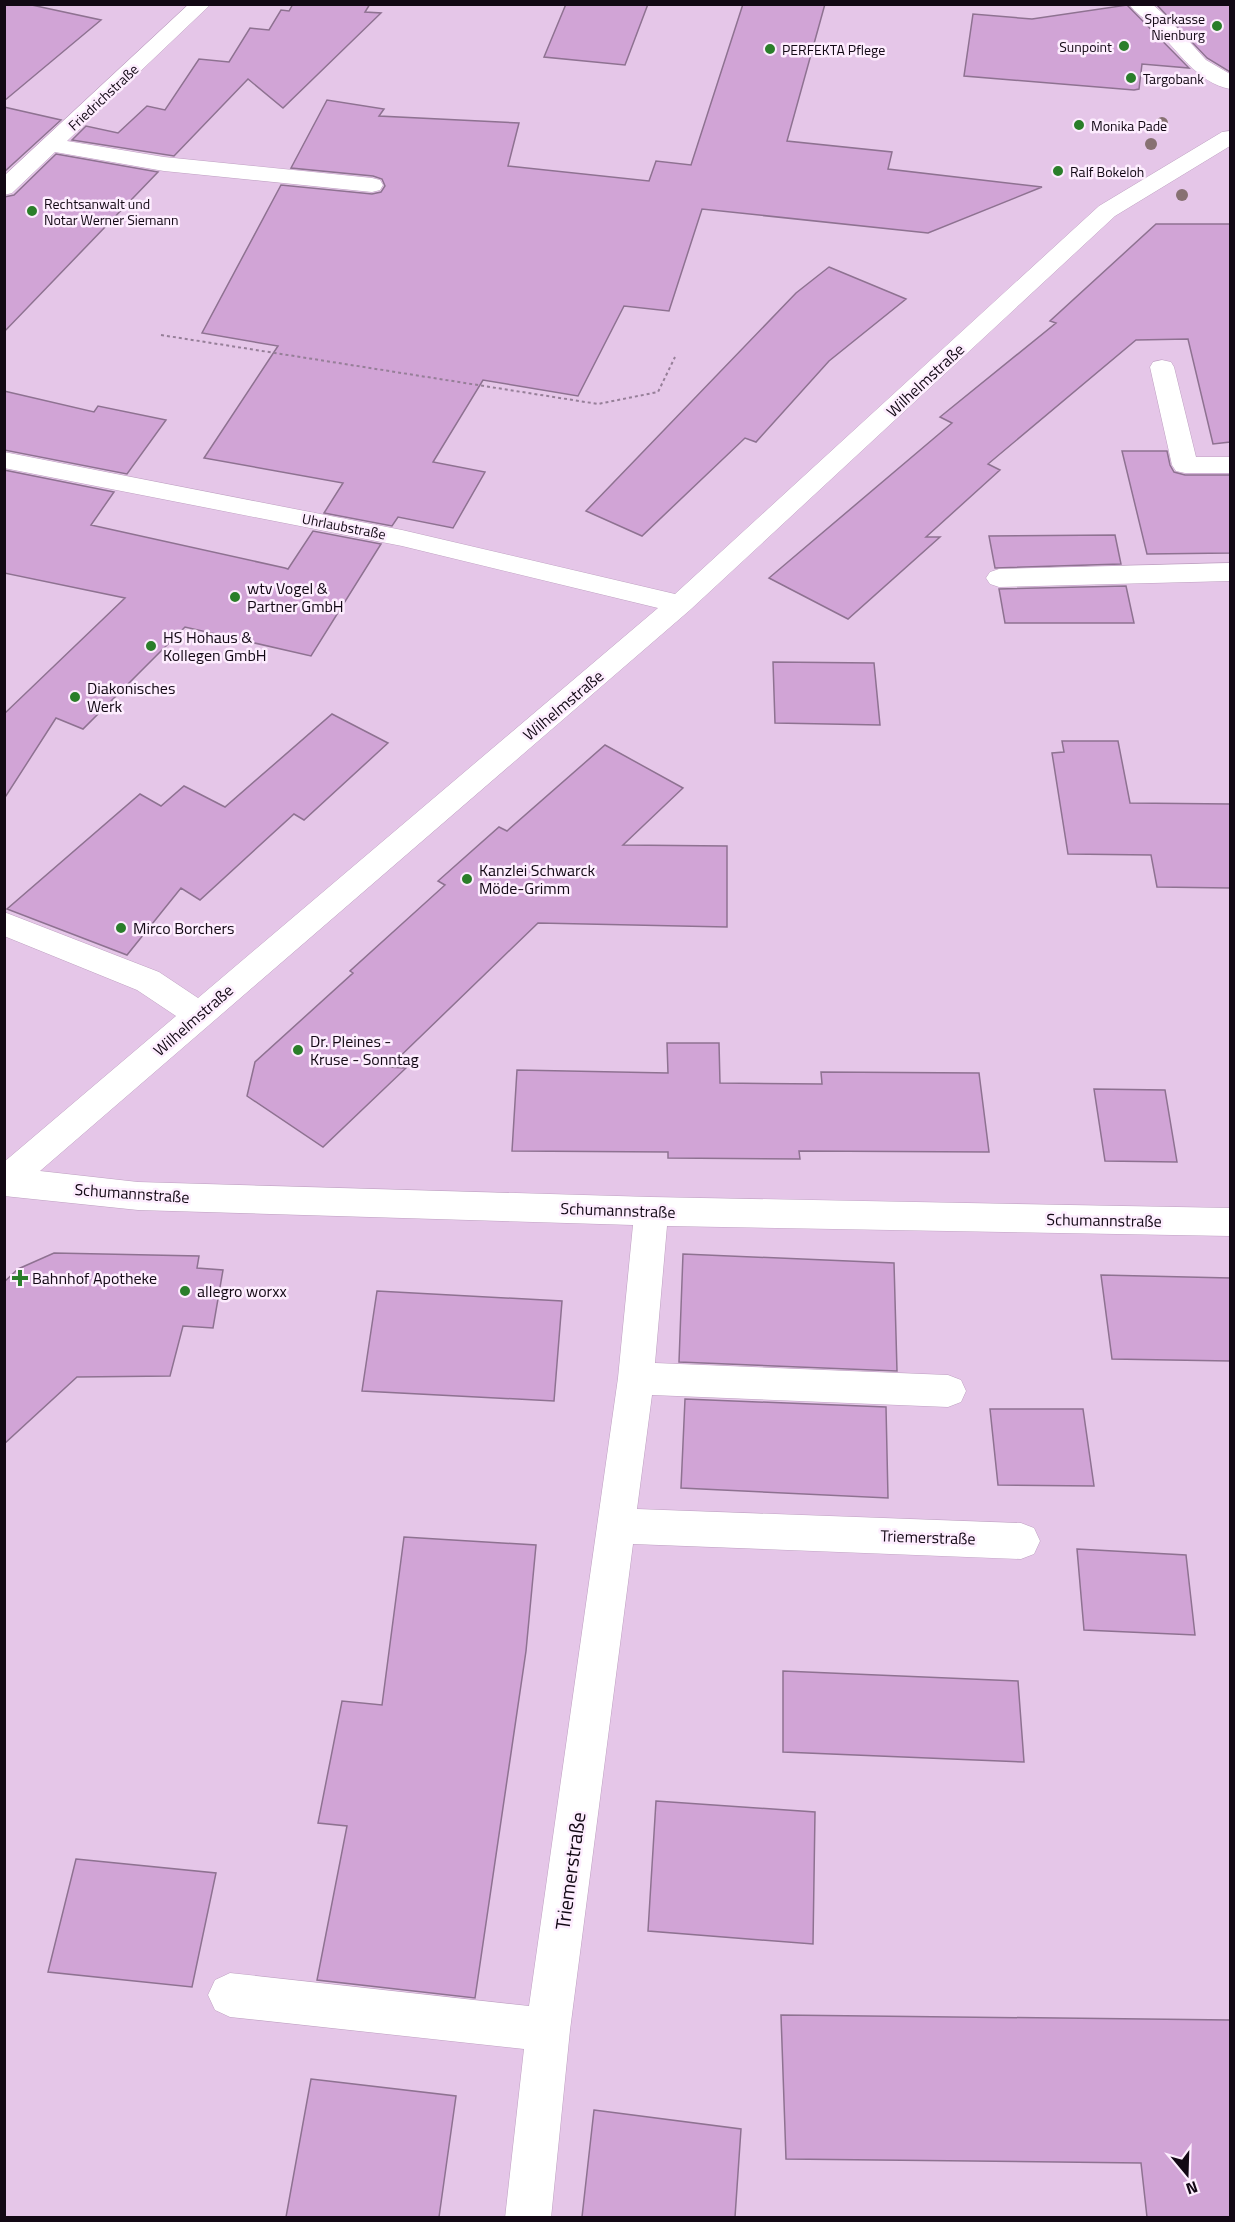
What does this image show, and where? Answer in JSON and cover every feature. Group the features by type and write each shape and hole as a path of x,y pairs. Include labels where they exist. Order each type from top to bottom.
{"street":[{"name":"Friedrichstraße","path":"4,189 201,4"},
{"path":"1139,4 1160,21 1198,64 1230,83"},
{"name":"Wilhelmstraße","path":"5,1181 680,604 1107,211 1230,137"},
{"path":"51,145 164,164 372,186"},
{"path":"1162,367 1185,465 1230,465"},
{"name":"Uhrlaubstraße","path":"4,460 402,538 680,604"},
{"path":"999,578 1230,572"},
{"path":"4,923 148,981 199,1014"},
{"name":"Schumannstraße","path":"5,1181 138,1196 651,1211 1230,1222"},
{"name":"Triemerstraße","path":"528,2217 548,2030 618,1526 636,1378 651,1211"},
{"path":"636,1378 948,1391"},
{"name":"Triemerstraße","path":"618,1526 1022,1540"},
{"path":"230,1995 548,2030"}],"path":[{"path":"161,335 598,404 658,392 675,357"}],"building":[{"path":"4,4 27,4 101,20 4,101"},
{"path":"293,4 370,4 365,12 381,13 283,108 248,79 174,156 72,140 86,126 118,133 147,106 165,110 199,59 229,62 250,28 269,30 281,10 289,11"},
{"path":"566,4 648,4 625,65 544,57"},
{"path":"743,4 825,4 787,141 892,152 888,169 1042,187 928,233 702,209 669,311 624,306 578,396 483,380 433,462 485,472 453,528 398,517 392,526 324,513 343,483 204,458 278,346 202,333 281,185 372,194 381,192 385,186 382,179 373,176 291,168 327,100 384,109 379,116 519,123 508,166 649,181 656,161 691,165"},
{"path":"1156,4 1230,4 1230,72 1207,58"},
{"path":"1127,5 1189,68 1142,64 1139,89 1134,90 964,76 973,14 1032,19"},
{"path":"4,107 61,120 4,172"},
{"path":"56,154 158,172 4,332 4,197 14,195"},
{"path":"1156,224 1230,224 1230,442 1213,444 1188,339 1136,340 988,464 1000,470 926,537 940,537 848,619 769,578 952,423 940,417 1056,323 1050,321"},
{"path":"829,267 906,299 829,361 756,442 745,438 642,536 586,511 796,293"},
{"path":"4,391 94,412 98,406 166,420 127,474 4,450"},
{"path":"1122,451 1167,451 1174,472 1185,475 1230,475 1230,553 1147,554"},
{"path":"4,470 114,492 91,525 288,569 313,531 381,544 311,656 185,627 83,729 56,718 4,799 4,714 125,598 4,573"},
{"path":"1115,535 1121,564 995,568 989,536"},
{"path":"1126,586 1134,623 1005,623 999,589"},
{"path":"773,662 874,663 880,725 775,723"},
{"path":"332,714 388,743 304,820 294,814 200,900 181,888 127,955 7,909 140,794 161,806 184,786 225,807"},
{"path":"1062,741 1118,741 1130,803 1230,804 1230,888 1157,887 1151,855 1068,854 1052,753 1064,752"},
{"path":"605,745 683,788 623,845 727,846 727,927 538,923 389,1067 406,1068 323,1147 247,1096 255,1062 353,973 350,971 445,885 438,881 499,827 507,831"},
{"path":"667,1043 719,1043 720,1083 822,1084 821,1072 979,1073 989,1152 799,1151 800,1159 668,1158 668,1152 512,1151 517,1070 668,1073"},
{"path":"1094,1089 1165,1090 1177,1162 1105,1161"},
{"path":"54,1253 199,1256 197,1268 223,1270 213,1328 183,1326 170,1376 77,1377 4,1444 4,1282 18,1269"},
{"path":"683,1254 894,1263 897,1371 679,1362"},
{"path":"1101,1275 1230,1278 1230,1361 1112,1359"},
{"path":"377,1291 562,1301 554,1401 362,1391"},
{"path":"685,1399 886,1407 888,1498 681,1488"},
{"path":"990,1409 1083,1409 1094,1486 998,1485"},
{"path":"404,1537 536,1545 526,1651 475,1998 317,1980 347,1826 318,1823 342,1701 382,1705"},
{"path":"1077,1549 1186,1555 1195,1635 1084,1630"},
{"path":"783,1671 1018,1681 1024,1762 783,1752"},
{"path":"656,1801 815,1812 813,1944 648,1931"},
{"path":"76,1859 216,1873 192,1987 48,1972"},
{"path":"781,2015 1230,2020 1230,2217 1147,2217 1141,2163 786,2159"},
{"path":"311,2079 456,2096 439,2217 286,2217"},
{"path":"594,2110 741,2129 735,2217 582,2217"}],"place":[{"name":"Sparkasse Nienburg","path":"1217,26"},
{"name":"Sunpoint","path":"1124,46"},
{"name":"PERFEKTA Pflege","path":"770,49"},
{"name":"Targobank","path":"1131,78"},
{"name":"Monika Pade","path":"1079,125"},
{"name":"Ralf Bokeloh","path":"1058,171"},
{"name":"Rechtsanwalt und Notar Werner Siemann","path":"32,211"},
{"name":"wtv Vogel & Partner GmbH","path":"235,597"},
{"name":"HS Hohaus & Kollegen GmbH","path":"151,646"},
{"name":"Diakonisches Werk","path":"75,697"},
{"name":"Kanzlei Schwarck Möde-Grimm","path":"467,879"},
{"name":"Mirco Borchers","path":"121,928"},
{"name":"Dr. Pleines - Kruse - Sonntag","path":"298,1050"},
{"name":"Bahnhof Apotheke","path":"20,1278"},
{"name":"allegro worxx","path":"185,1291"}]}
